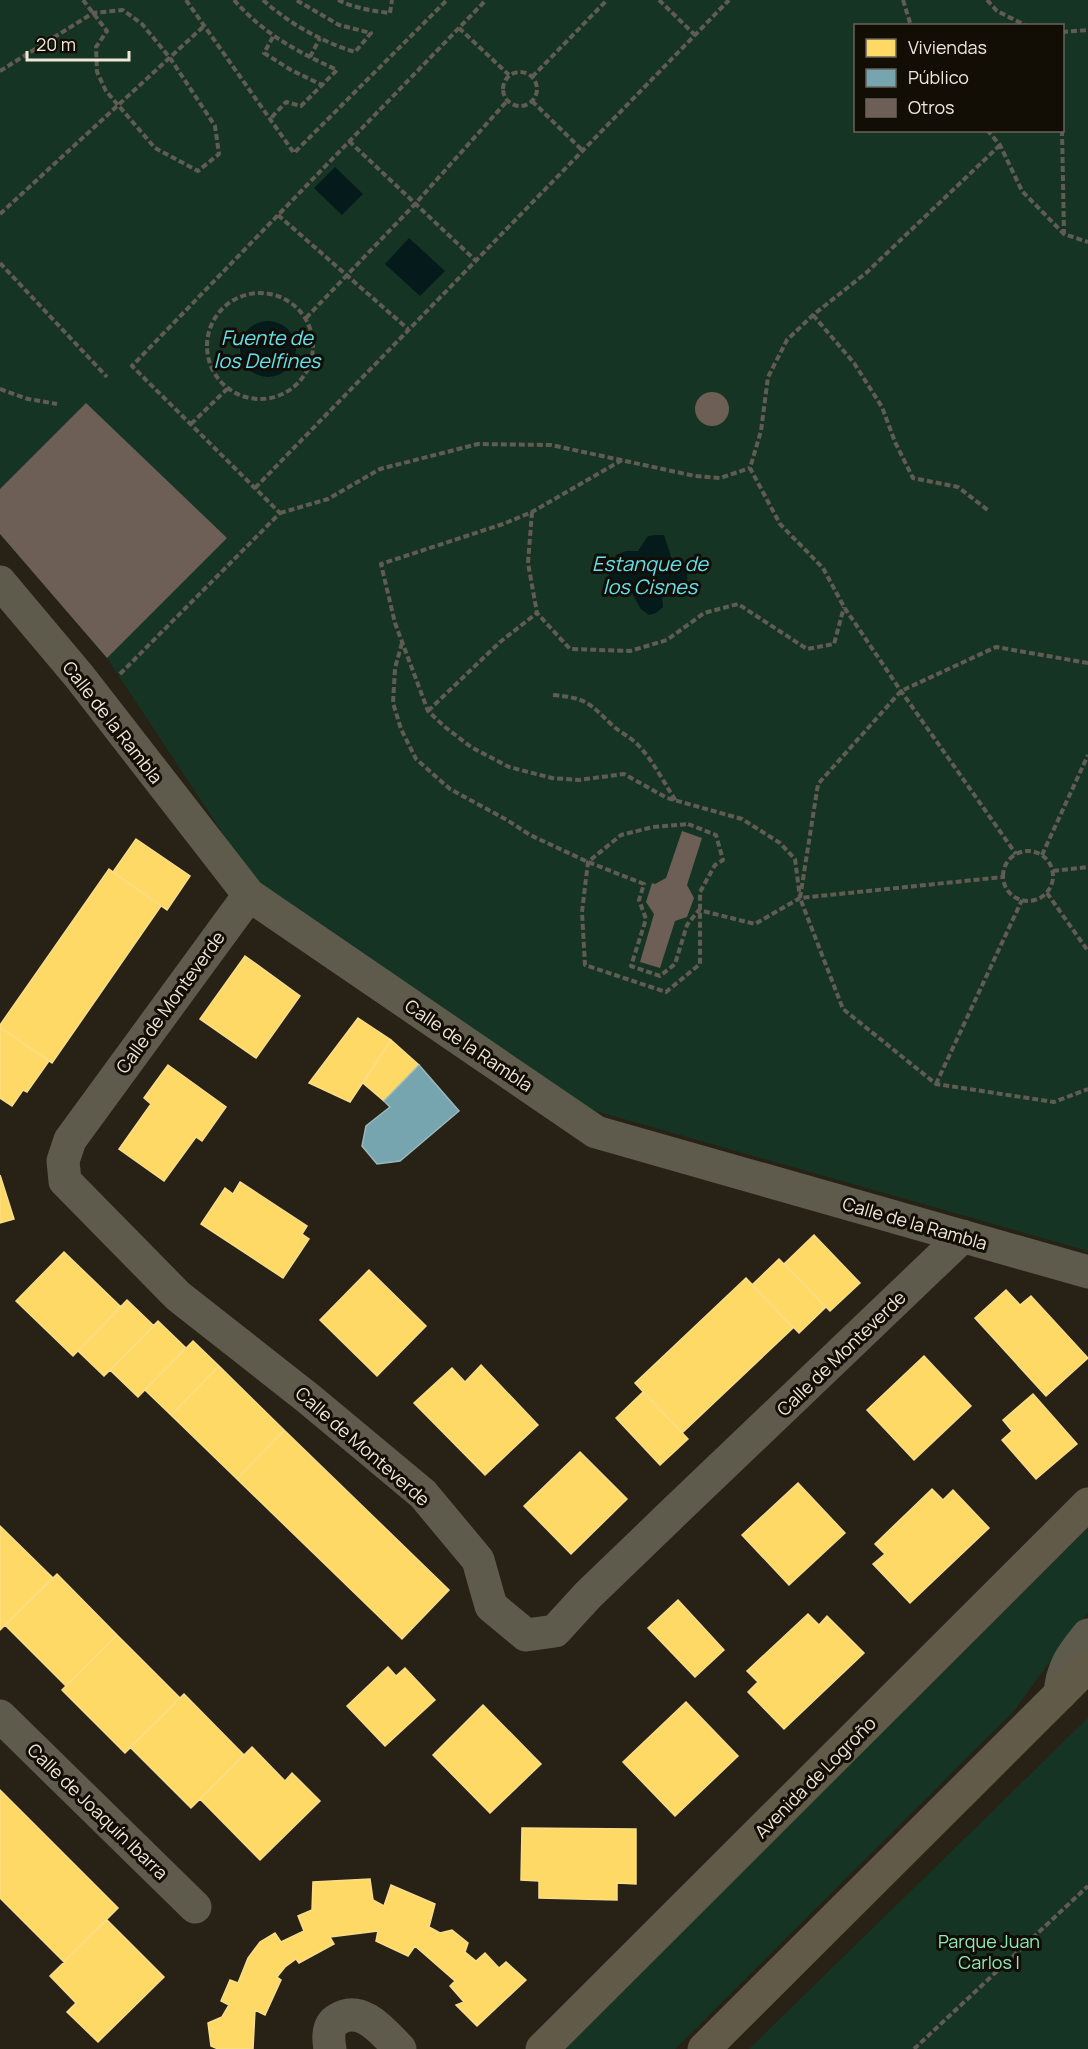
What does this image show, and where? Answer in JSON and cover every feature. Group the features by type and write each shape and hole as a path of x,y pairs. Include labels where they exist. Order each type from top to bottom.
{"main road":[{"name":"Avenida de Logroño","path":"542,2049 1088,1504"},
{"path":"704,2049 1088,1666"}],"street":[{"name":"Calle de la Rambla","path":"0,582 79,676 249,895 596,1132 1088,1272"},
{"name":"Calle de Monteverde","path":"249,895 70,1140 63,1161 65,1181 178,1296 309,1399 423,1494 478,1560 491,1606 526,1635 555,1631 621,1563 963,1236"},
{"path":"1060,1694 1061,1677 1071,1657 1088,1635"},
{"name":"Calle de Joaquín Ibarra","path":"0,1716 195,1907"},
{"path":"330,2049 328,2032 334,2021 347,2014 370,2020 400,2049"}],"path":[{"path":"0,70 93,13 123,10 142,24 170,58 215,126 219,154 198,171 155,148 117,106 106,91 97,72 96,47 107,31 93,13 83,0"},
{"path":"186,0 294,153 447,0"},
{"path":"234,0 250,18 273,37 337,70 301,106 286,102 270,119"},
{"path":"263,0 301,30 355,52 371,33 339,25 296,0"},
{"path":"339,0 364,9 390,13 392,0"},
{"path":"280,513 132,366 486,0"},
{"path":"532,77 607,0"},
{"path":"659,0 695,35"},
{"path":"255,488 729,0"},
{"path":"903,0 910,24"},
{"path":"987,0 997,11 1023,24"},
{"path":"0,214 204,26"},
{"path":"459,28 509,75"},
{"path":"1064,32 1088,30"},
{"path":"273,37 264,53 291,70 322,85"},
{"path":"310,57 320,39"},
{"path":"521,71 532,77 537,89 532,101 520,106 507,101 502,88 509,75 521,71"},
{"path":"306,318 415,204 507,101"},
{"path":"532,101 582,150"},
{"path":"989,132 1000,145 1022,191 1064,234 1088,242"},
{"path":"1062,132 1064,234"},
{"path":"350,141 475,261"},
{"path":"1000,145 866,273 813,315 787,340 768,377 761,431 750,468 780,524 822,568 844,608 1016,854"},
{"path":"278,215 408,329"},
{"path":"0,263 108,377"},
{"path":"264,292 281,296 295,305 306,318 313,333 314,350 311,366 302,380 290,391 275,398 259,400 242,397 227,389 216,377 208,361 207,344 210,328 218,312 231,301 247,294 264,292"},
{"path":"813,315 854,363 882,408 895,442 913,478 958,487 989,511"},
{"path":"0,389 28,399 57,404"},
{"path":"191,424 227,389"},
{"path":"119,675 280,513 328,499 381,469 478,444 551,445 695,476 720,478 750,468"},
{"path":"622,460 532,512 503,524 381,564 395,623 428,711 471,747 509,767 552,778 579,780 624,774 667,798 742,819 780,843 795,859 800,898 843,1009 936,1084 1054,1102 1088,1089"},
{"path":"532,512 528,563 537,613 570,649 630,651 667,640 704,613 738,604 807,649 834,644 844,608"},
{"path":"428,711 501,642 537,613"},
{"path":"402,643 395,668 393,703 401,729 416,759 450,789 530,835 588,862 644,884 639,900 646,919 631,966 660,975 675,964 687,925 699,910"},
{"path":"800,898 818,784 901,691 996,647 1088,663"},
{"path":"553,695 572,697 587,702 615,728 637,743 676,801"},
{"path":"1042,855 1088,754"},
{"path":"688,824 716,835 723,860 715,865 700,892 700,964 666,992 585,965 582,912 588,862 621,835 653,827 688,824"},
{"path":"1029,851 1042,855 1053,871 1053,879 1046,892 1035,899 1022,900 1009,891 1003,877 1006,863 1016,854 1029,851"},
{"path":"1053,871 1088,867"},
{"path":"699,910 755,924 800,898 1003,877"},
{"path":"1046,892 1088,951"},
{"path":"936,1084 1022,900"},
{"path":"914,2049 1088,1886"}],"green space":[{"path":"0,0 1088,0 1088,1251 578,1106 262,893 107,658 0,534"},
{"path":"1088,1528 1088,1613 1078,1623 1013,1712 675,2049 564,2049"},
{"name":"Parque Juan Carlos I","path":"1088,1718 1088,2049 749,2049"}],"water":[{"path":"335,167 363,194 342,215 314,188"},
{"path":"409,238 445,271 420,296 385,264"},
{"name":"Fuente de los Delfines","path":"262,321 274,321 288,329 296,343 294,360 288,369 274,377 262,377 245,365 240,355 240,343 252,326"},
{"name":"Estanque de los Cisnes","path":"664,535 672,560 682,565 687,573 687,582 680,593 662,597 663,607 649,615 641,609 631,592 618,587 608,578 616,555 626,551 638,551 648,536"}],"building: Viviendas":[{"path":"136,839 190,876 167,910 113,872"},
{"path":"109,869 161,906 52,1063 0,1025"},
{"path":"245,956 300,996 256,1058 200,1019"},
{"path":"358,1018 391,1040 350,1102 309,1083"},
{"path":"0,1027 49,1061 27,1092 23,1090 12,1106 0,1098"},
{"path":"391,1040 419,1065 384,1101 363,1083"},
{"path":"168,1065 226,1107 202,1141 196,1137 164,1181 119,1149 151,1104 144,1098"},
{"path":"0,1175 14,1219 0,1223"},
{"path":"240,1182 307,1226 302,1234 309,1239 283,1278 201,1224 225,1188 233,1194"},
{"path":"814,1235 860,1283 830,1311 784,1264"},
{"path":"64,1252 121,1307 73,1356 16,1301"},
{"path":"779,1259 826,1307 799,1333 752,1285"},
{"path":"369,1270 426,1326 377,1376 320,1320"},
{"path":"746,1278 793,1328 682,1433 635,1383"},
{"path":"1006,1290 1020,1305 1031,1296 1088,1358 1046,1396 975,1318"},
{"path":"127,1300 154,1326 104,1376 78,1351"},
{"path":"158,1321 186,1348 138,1397 110,1370"},
{"path":"193,1341 219,1366 171,1415 145,1390"},
{"path":"924,1356 971,1406 914,1460 867,1410"},
{"path":"481,1365 538,1425 485,1475 414,1403 452,1368 465,1382"},
{"path":"219,1366 284,1430 237,1479 171,1415"},
{"path":"643,1392 688,1439 660,1465 616,1418"},
{"path":"1033,1394 1077,1444 1036,1479 1002,1440 1012,1431 1003,1420"},
{"path":"284,1430 449,1590 402,1639 237,1479"},
{"path":"580,1452 627,1499 571,1554 524,1506"},
{"path":"798,1483 845,1533 789,1585 742,1535"},
{"path":"932,1489 943,1500 953,1490 989,1528 910,1603 873,1564 885,1554 875,1544"},
{"path":"0,1526 53,1578 0,1630"},
{"path":"57,1574 117,1635 66,1686 5,1625"},
{"path":"678,1600 724,1650 695,1677 648,1628"},
{"path":"808,1614 819,1625 827,1616 864,1653 784,1729 748,1692 758,1682 747,1671"},
{"path":"117,1635 180,1698 125,1753 62,1690"},
{"path":"388,1667 396,1676 405,1668 435,1700 385,1746 347,1706"},
{"path":"184,1694 244,1755 191,1808 130,1747"},
{"path":"686,1702 738,1756 675,1816 623,1762"},
{"path":"483,1705 541,1764 490,1813 433,1755"},
{"path":"252,1747 285,1781 292,1773 320,1801 260,1860 200,1799"},
{"path":"0,1790 118,1908 64,1962 0,1898"},
{"path":"522,1828 636,1829 636,1884 617,1883 617,1900 539,1898 539,1881 521,1880"},
{"path":"370,1879 373,1900 384,1906 391,1885 435,1904 429,1927 440,1933 452,1930 468,1943 465,1952 476,1961 485,1953 499,1968 506,1962 526,1980 477,2026 456,2005 464,2002 450,1986 455,1981 415,1946 408,1956 376,1941 378,1931 330,1937 334,1944 299,1963 296,1959 277,1977 281,1980 265,2015 255,2010 253,2049 218,2049 211,2046 208,2023 222,2017 229,2005 221,2001 230,1980 238,1983 248,1958 260,1942 275,1933 281,1942 304,1931 298,1916 312,1910 313,1882"},
{"path":"107,1920 164,1977 98,2042 67,2012 76,2003 50,1976"}],"building: Público":[{"path":"419,1065 459,1111 400,1161 377,1164 362,1146 366,1126 390,1107 384,1101"}],"building: Otros":[{"path":"712,392 724,397 729,409 724,421 712,426 700,421 695,409 700,397"},
{"path":"86,403 227,538 107,658 0,534 0,489"},
{"path":"682,831 702,838 687,885 694,898 687,917 675,921 660,968 640,962 654,914 646,902 652,883 655,884 666,878"}]}
